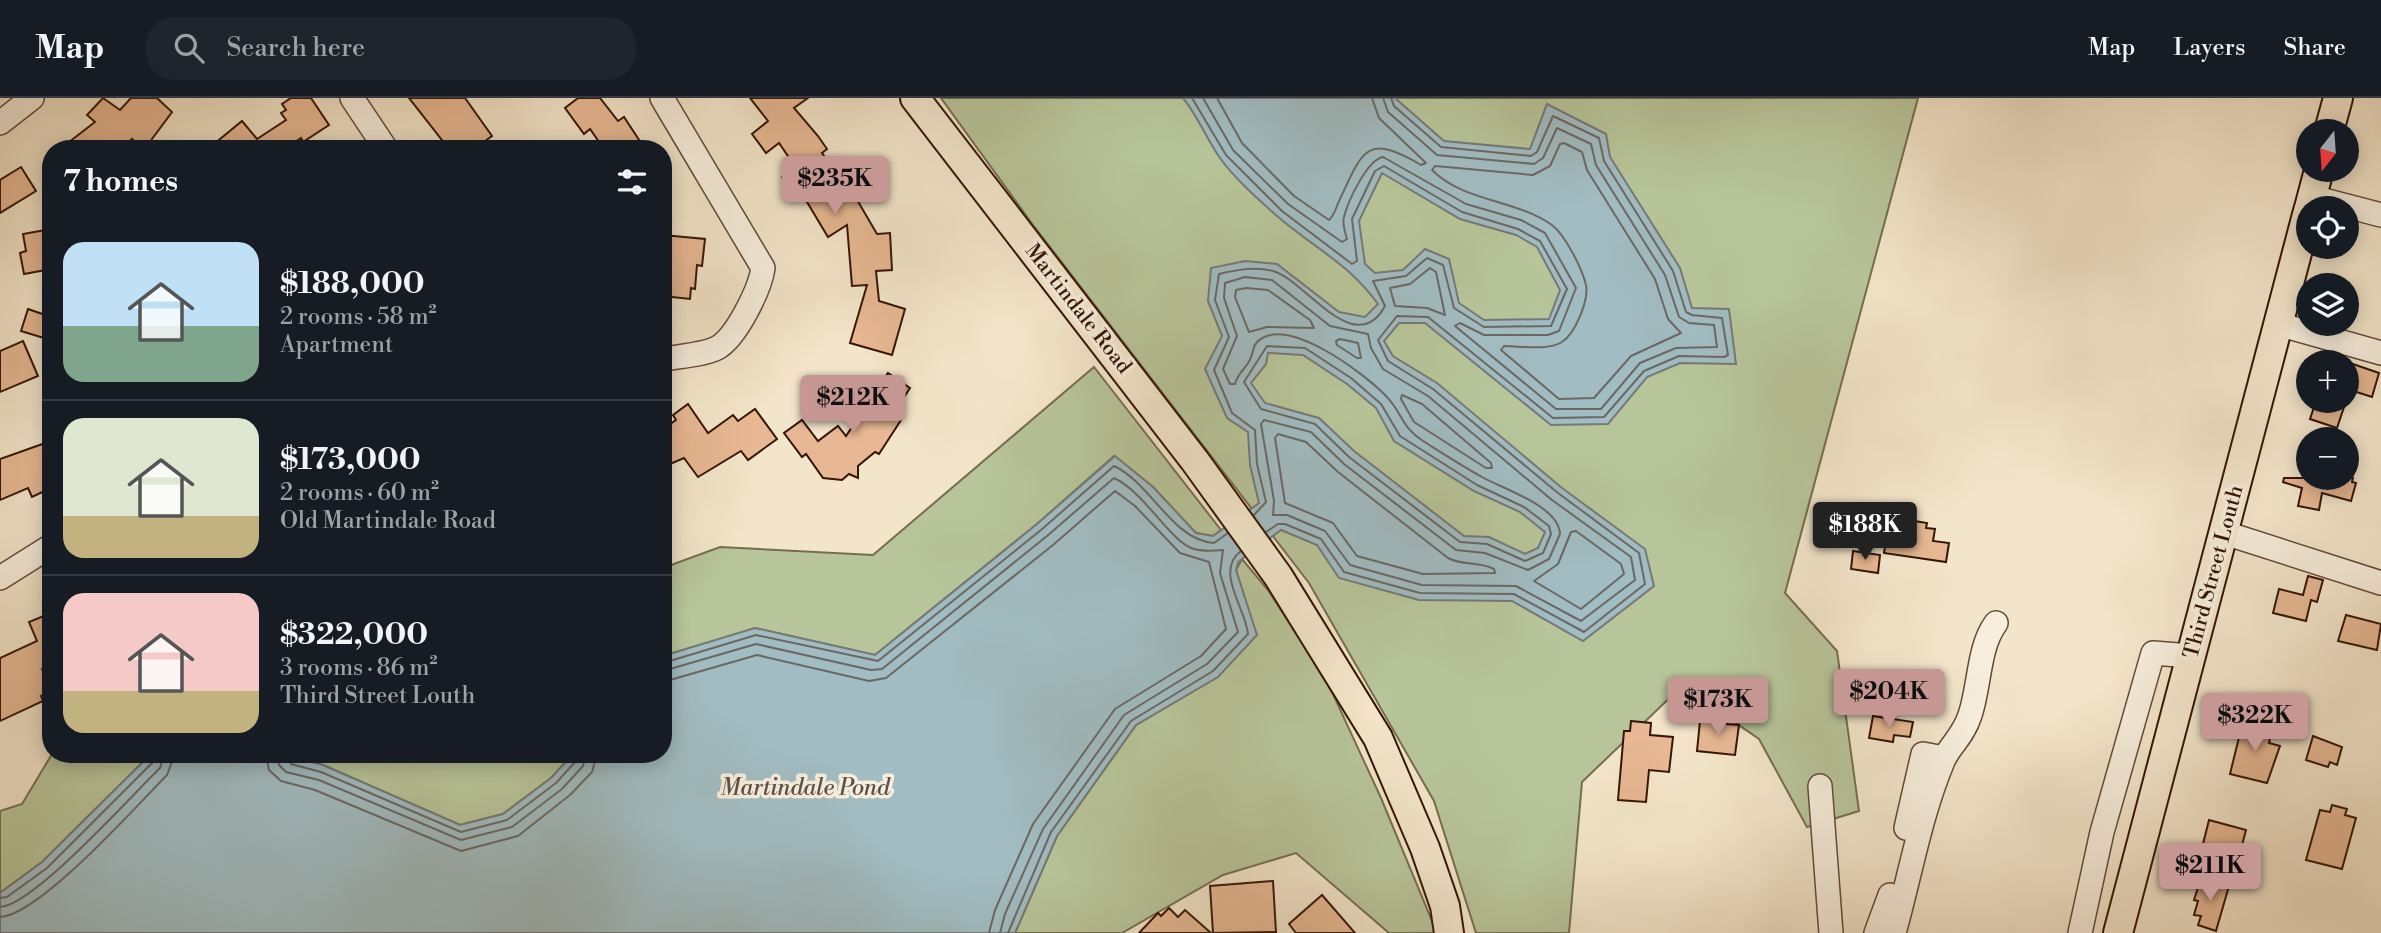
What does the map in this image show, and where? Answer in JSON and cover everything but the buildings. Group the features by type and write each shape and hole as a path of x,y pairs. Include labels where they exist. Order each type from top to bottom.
{"main road":[{"name":"Martindale Road","path":"915,98 1195,461 1278,576 1378,738 1424,848 1445,906 1449,933"},
{"path":"2332,119 2338,98"},
{"name":"Third Street Louth","path":"2118,933 2296,258"}],"street":[{"path":"0,124 32,98"},
{"path":"352,98 380,140"},
{"path":"662,98 763,268 760,285 727,341 715,349 672,357"},
{"path":"2359,212 2381,215"},
{"path":"2278,324 2381,353"},
{"path":"2225,533 2381,583"},
{"path":"0,578 42,552"},
{"path":"1894,933 1927,806 1944,758 1962,736 1982,668 1987,635 1996,623"},
{"path":"2080,933 2102,832 2153,653 2191,656"},
{"path":"1876,933 1887,908 1923,754 1944,758"},
{"path":"1820,786 1831,933"}],"green space":[{"path":"941,98 1918,98 1785,593 1837,651 1859,811 1807,827 1759,739 1682,686 1582,782 1569,933 1476,933 1434,801 1309,583 1033,225"},
{"path":"1094,367 1221,530 1213,536 1196,533 1153,487 1114,456 1037,524 875,655 755,628 672,655 672,565 720,547 873,555"},
{"path":"1242,559 1268,590 1326,679 1381,798 1437,933 1389,933 1296,853 1223,875 1122,933 1015,933 1057,836 1136,725 1217,677 1256,635 1236,570"},
{"path":"47,763 142,763 42,862 0,893 0,811 22,804"},
{"path":"315,763 565,763 551,778 503,814 460,825"}],"water":[{"name":"Martindale Pond","path":"1183,98 1395,98 1444,141 1530,149 1547,104 1606,134 1610,157 1680,268 1692,308 1729,309 1736,364 1680,363 1647,377 1608,424 1551,425 1425,323 1399,323 1384,341 1393,356 1437,383 1562,488 1645,549 1654,586 1583,641 1512,601 1419,600 1339,578 1317,545 1281,530 1238,562 1236,570 1257,635 1218,677 1136,725 1057,836 1015,933 0,933 0,893 42,862 142,763 315,763 460,825 503,814 551,778 565,763 672,763 672,653 755,628 875,655 1037,524 1115,456 1153,487 1196,533 1213,536 1259,503 1250,465 1248,432 1227,418 1205,369 1222,336 1208,301 1211,268 1245,261 1277,264 1339,312 1365,317 1378,304 1342,266 1277,216 1239,181 1220,158","holes":["1382,173 1460,219 1516,235 1537,247 1560,290 1549,319 1484,320 1459,303 1449,259 1425,249 1403,270 1375,273 1365,264 1359,221","1268,353 1303,355 1347,384 1376,408 1394,441 1474,491 1520,512 1545,532 1538,548 1525,554 1489,537 1464,536 1354,451 1319,418 1265,403 1251,383 1266,364"]}]}
